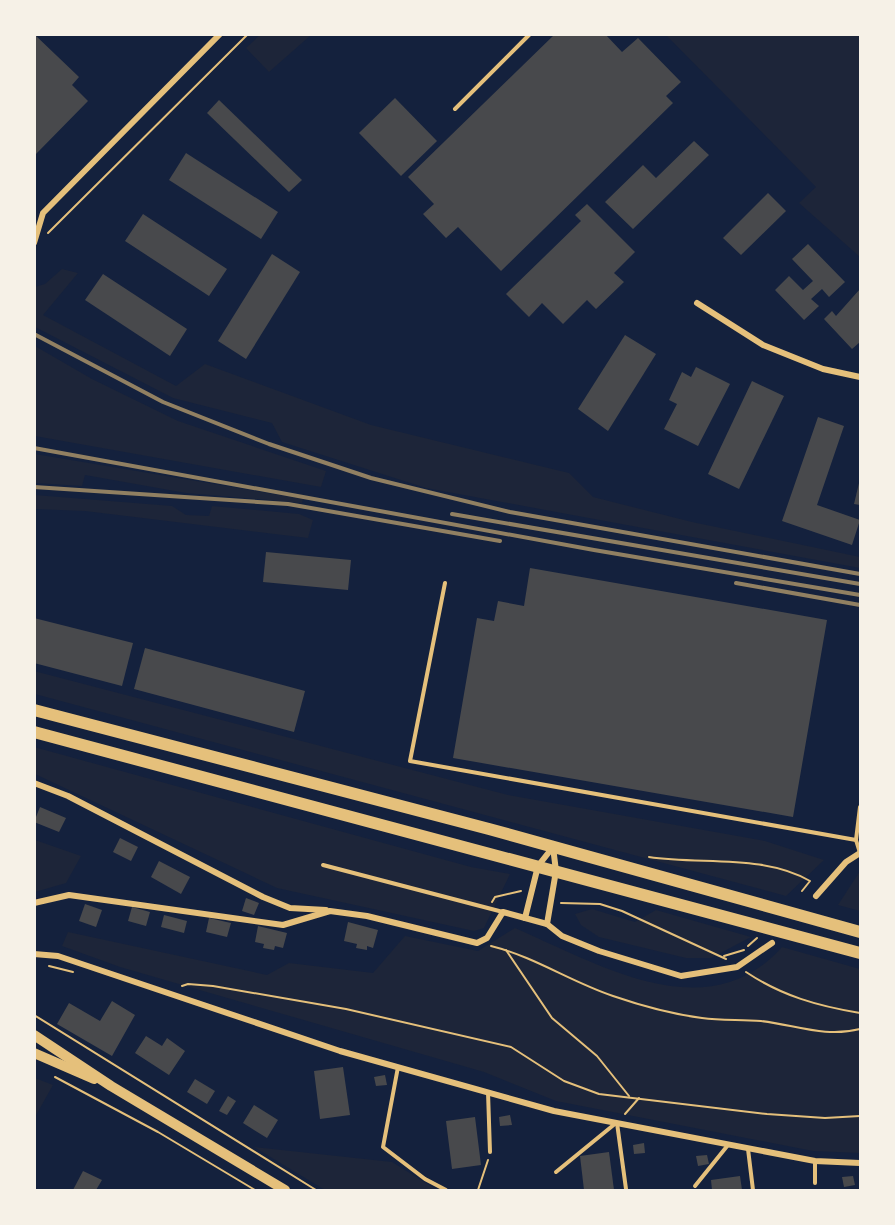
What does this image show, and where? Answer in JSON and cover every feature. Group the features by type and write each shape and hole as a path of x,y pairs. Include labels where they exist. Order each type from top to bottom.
{"main road":[{"path":"34,710 553,847 861,932"},
{"path":"34,732 861,953"},
{"path":"34,1035 111,1086 285,1191"},
{"path":"34,1053 111,1086"}],"street":[{"path":"34,243 43,213 220,34"},
{"path":"698,303 763,345 823,369 861,377"},
{"path":"34,783 68,796 263,897 290,908 367,916 477,943 487,938 503,912 547,924 562,936 599,951 681,976 737,967 772,943"},
{"path":"525,918 538,866 553,847"},
{"path":"547,924 556,870 553,847"},
{"path":"816,896 846,862 860,853"},
{"path":"34,903 69,895 283,925 330,911"},
{"path":"34,954 58,956 340,1051 554,1111 815,1161 861,1163"}],"lane":[{"path":"455,109 530,34"},
{"path":"445,583 410,761 856,840"},
{"path":"860,853 856,840 861,807"},
{"path":"323,864 503,912"},
{"path":"398,1067 383,1147 425,1179 446,1191"},
{"path":"488,1092 490,1152"},
{"path":"556,1172 617,1123"},
{"path":"617,1123 626,1189"},
{"path":"695,1186 729,1144"},
{"path":"748,1148 753,1191"},
{"path":"815,1161 815,1183"}],"path":[{"path":"43,238 248,34"},
{"path":"650,857 759,865 791,870 810,881 802,891"},
{"path":"489,908 495,897 519,890 531,894"},
{"path":"552,900 560,903 600,904 622,910 724,956 773,990 828,1008 861,1013"},
{"path":"724,956 745,949 759,937"},
{"path":"477,943 537,961 570,979 613,996 674,1014 704,1019 762,1021 825,1033 861,1029"},
{"path":"506,950 552,1018 597,1056 629,1097"},
{"path":"164,992 189,984 213,986 432,1028 511,1047 564,1081 599,1094 767,1114 825,1118 861,1116"},
{"path":"34,1015 316,1191"},
{"path":"55,1076 158,1132 255,1191"},
{"path":"617,1123 639,1098"},
{"path":"478,1191 486,1172 490,1152"}],"shaded area":[{"path":"261,34 311,35 269,72 246,48"},
{"path":"666,35 860,35 860,257 799,203 816,187"},
{"path":"62,269 78,273 43,315 176,386 205,364 371,425 569,473 593,497 692,522 860,557 860,568 426,488 282,442 272,423 173,398 35,327 35,287 45,284"},
{"path":"35,346 92,379 178,421 326,471 321,487 35,436"},
{"path":"35,454 303,499 302,503 186,493 85,475 82,486 35,483"},
{"path":"35,495 172,506 186,515 209,516 212,506 299,514 313,520 308,538 85,511 35,509"},
{"path":"34,671 508,795 765,841 824,860 786,896 35,694"},
{"path":"34,747 471,867 510,874 484,928 474,931 277,888 35,774"},
{"path":"35,840 81,856 66,883 35,892"},
{"path":"860,871 860,911 838,905"},
{"path":"592,909 635,922 656,910 751,937 711,958 686,958 599,937 581,925 575,914"},
{"path":"515,928 616,972 652,982 687,987 721,985 753,972 782,947 860,969 860,1153 813,1151 556,1101 484,1072 120,967 62,946 68,932 267,975 289,963 373,973 405,936 478,951"},
{"path":"35,1078 53,1085 35,1117"},
{"path":"254,1147 392,1162 437,1190 325,1190"}],"building":[{"path":"34,34 79,77 72,85 88,101 36,154"},
{"path":"555,34 605,34 622,52 638,38 681,82 666,96 673,103 501,271 458,227 446,238 423,214 434,204 408,177"},
{"path":"395,98 437,141 401,176 359,133"},
{"path":"219,100 302,180 289,192 207,113"},
{"path":"694,141 709,155 633,229 605,202 643,165 656,178"},
{"path":"186,153 278,212 261,239 169,180"},
{"path":"768,193 786,211 741,255 723,238"},
{"path":"587,204 635,252 614,273 624,282 596,309 587,300 563,324 542,303 529,317 506,294 581,221 575,215"},
{"path":"143,214 227,269 209,296 125,241"},
{"path":"808,244 845,282 829,297 822,289 811,299 819,306 804,320 775,290 789,276 803,290 813,281 792,259"},
{"path":"272,254 300,272 246,359 218,341"},
{"path":"103,274 187,329 170,356 85,300"},
{"path":"860,289 860,342 852,349 824,319 832,311 836,316"},
{"path":"625,335 656,354 608,431 578,409"},
{"path":"696,367 730,384 698,446 664,429 677,404 669,400 682,372 691,377"},
{"path":"752,381 784,396 739,489 708,474"},
{"path":"818,417 844,426 817,505 860,520 852,545 782,521"},
{"path":"860,479 860,505 854,504"},
{"path":"266,552 351,560 348,590 263,582"},
{"path":"530,568 827,620 793,817 453,758 477,618 494,621 498,601 524,606"},
{"path":"34,618 133,643 122,686 34,663"},
{"path":"145,648 305,691 294,732 134,689"},
{"path":"40,807 66,818 59,832 34,822"},
{"path":"120,838 138,847 131,861 113,852"},
{"path":"159,861 190,877 181,894 151,877"},
{"path":"246,898 259,903 254,915 242,911"},
{"path":"85,904 102,910 96,927 79,921"},
{"path":"132,907 150,912 146,926 128,921"},
{"path":"164,915 187,921 184,933 161,927"},
{"path":"209,918 231,923 227,937 206,932"},
{"path":"348,922 378,930 373,948 367,946 367,950 356,948 357,944 344,941"},
{"path":"258,926 287,933 283,948 275,946 274,950 263,948 264,944 255,942"},
{"path":"112,1001 135,1015 112,1056 57,1024 69,1003 100,1021"},
{"path":"146,1036 162,1046 167,1038 185,1051 169,1075 135,1053"},
{"path":"343,1067 350,1115 320,1119 314,1071"},
{"path":"385,1075 387,1085 376,1086 374,1077"},
{"path":"195,1079 215,1091 207,1104 187,1092"},
{"path":"228,1096 236,1101 227,1115 219,1111"},
{"path":"254,1105 278,1120 267,1138 243,1123"},
{"path":"510,1115 512,1125 500,1126 499,1117"},
{"path":"475,1117 481,1165 452,1169 446,1121"},
{"path":"644,1143 645,1153 634,1154 633,1145"},
{"path":"609,1152 614,1190 584,1190 580,1156"},
{"path":"707,1155 709,1164 698,1166 696,1156"},
{"path":"83,1171 102,1180 96,1190 73,1190"},
{"path":"740,1176 742,1190 712,1190 711,1180"},
{"path":"853,1176 855,1185 844,1187 842,1177"}],"railway":[{"path":"34,334 163,402 269,444 371,478 510,512 860,574"},
{"path":"34,448 594,550 860,595"},
{"path":"34,487 288,504 500,541"},
{"path":"452,514 860,584"},
{"path":"736,583 860,605"}]}
